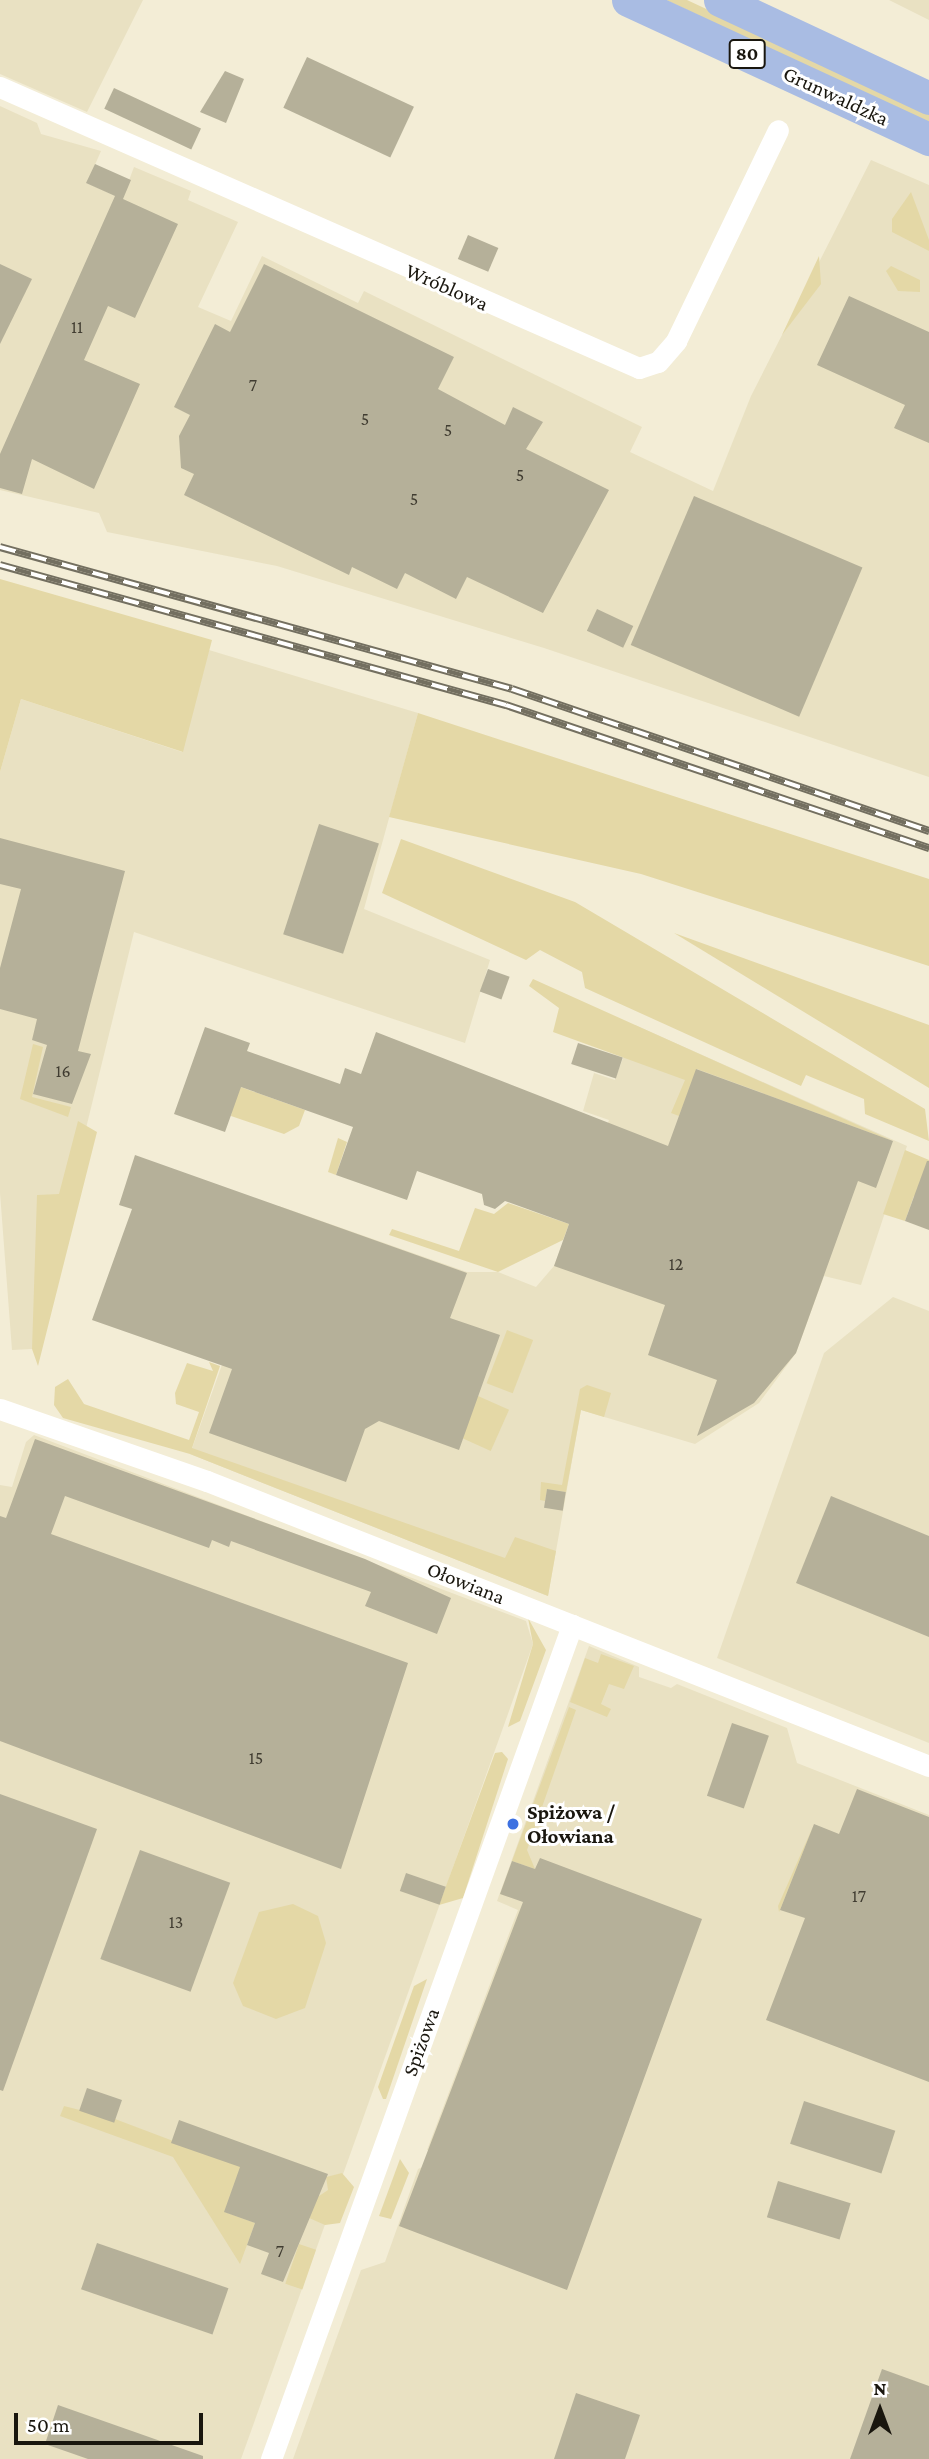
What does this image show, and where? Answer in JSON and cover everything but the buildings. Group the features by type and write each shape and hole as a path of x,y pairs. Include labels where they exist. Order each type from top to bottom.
{"main road":[{"name":"Grunwaldzka","path":"628,0 929,139"},
{"name":"Grunwaldzka","path":"720,0 929,98"}],"street":[{"name":"Wróblowa","path":"0,88 639,368 658,362 676,341 778,130"},
{"name":"Ołowiana","path":"0,1409 207,1481 929,1766"},
{"name":"Spiżowa","path":"271,2459 572,1625"}],"shaded area":[{"path":"0,0 143,0 87,112 0,74"},
{"path":"666,0 687,0 929,113 929,124"},
{"path":"889,0 929,0 929,20"},
{"path":"0,106 37,123 41,134 101,151 87,183 122,199 134,167 191,191 188,200 238,222 198,307 231,321 262,256 358,303 364,291 642,427 630,452 713,491 751,396 871,160 929,185 929,777 544,648 277,566 107,532 99,513 0,490"},
{"path":"911,192 929,240 929,251 892,232 892,219"},
{"path":"819,256 821,284 782,335"},
{"path":"891,266 920,280 920,292 898,291 886,271"},
{"path":"0,579 212,640 183,752 21,699 0,772"},
{"path":"209,650 418,713 364,909 490,960 465,1043 134,932 32,1349 12,1350 0,1193 0,772 21,699 182,752"},
{"path":"418,713 929,879 929,966 641,874 389,817"},
{"path":"401,839 575,902 925,1109 929,1141 865,1114 864,1099 806,1075 801,1086 585,988 582,972 540,950 526,960 382,893"},
{"path":"674,933 929,1025 929,1088"},
{"path":"533,979 893,1141 697,1069 679,1116 671,1113 685,1080 553,1032 559,1008 529,986"},
{"path":"635,1025 907,1146 861,1285 824,1276 796,1353 759,1403 695,1444 581,1410 548,1596 190,1454 279,1206 467,1272 498,1272 536,1287 554,1266 609,1120 583,1111 594,1073 615,1080"},
{"path":"33,1044 43,1047 32,1097 71,1107 68,1117 20,1099"},
{"path":"235,1085 305,1110 299,1126 284,1134 231,1116"},
{"path":"78,1121 97,1132 38,1366 32,1349 37,1195 59,1194"},
{"path":"338,1138 347,1142 336,1175 328,1172"},
{"path":"905,1150 929,1160 929,1201 914,1196 905,1221 883,1214"},
{"path":"508,1203 569,1224 563,1240 498,1272 389,1235 392,1229 459,1251 475,1208 494,1214"},
{"path":"893,1297 929,1311 929,1743 717,1658 824,1353"},
{"path":"507,1330 533,1340 513,1393 487,1383"},
{"path":"209,1362 220,1366 192,1448 505,1558 515,1537 556,1551 548,1596 190,1454 63,1418 54,1405 55,1387 68,1379 84,1404 189,1440 199,1412 176,1404 175,1393 187,1363 213,1371"},
{"path":"587,1385 611,1393 604,1417 581,1410 566,1492 547,1489 545,1501 540,1500 541,1482 562,1485 580,1389"},
{"path":"478,1396 509,1410 491,1451 460,1437"},
{"path":"34,1435 526,1621 533,1644 241,2459 0,2459 0,1485 12,1487 26,1442"},
{"path":"528,1618 546,1650 520,1721 508,1727 533,1644"},
{"path":"589,1646 639,1667 639,1677 671,1688 677,1684 787,1728 797,1763 929,1815 929,2459 293,2459 361,2270 385,2262 418,2169 445,2157 427,2150 518,1910 497,1901"},
{"path":"601,1654 634,1666 624,1689 609,1684 601,1704 611,1709 607,1717 570,1702 585,1658 598,1663"},
{"path":"569,1707 576,1710 527,1850 535,1869 512,1861"},
{"path":"502,1752 508,1759 463,1898 439,1905 495,1753"},
{"path":"814,1824 780,1910 779,1912 778,1906"},
{"path":"293,1904 318,1916 326,1943 305,2008 276,2019 243,2006 233,1983 259,1912"},
{"path":"427,1979 386,2099 383,2099 378,2087 414,1986"},
{"path":"64,2106 115,2119 319,2196 328,2190 326,2177 342,2173 354,2187 340,2223 325,2225 234,2185 225,2212 255,2223 240,2264 173,2157 60,2116"},
{"path":"400,2159 409,2173 391,2219 379,2216"},
{"path":"299,2244 316,2250 302,2290 285,2284"}],"railway":[{"path":"0,547 512,689 929,831"},
{"path":"0,565 506,705 929,848"}],"place":[{"name":"Spiżowa / Ołowiana","path":"513,1824"}]}
